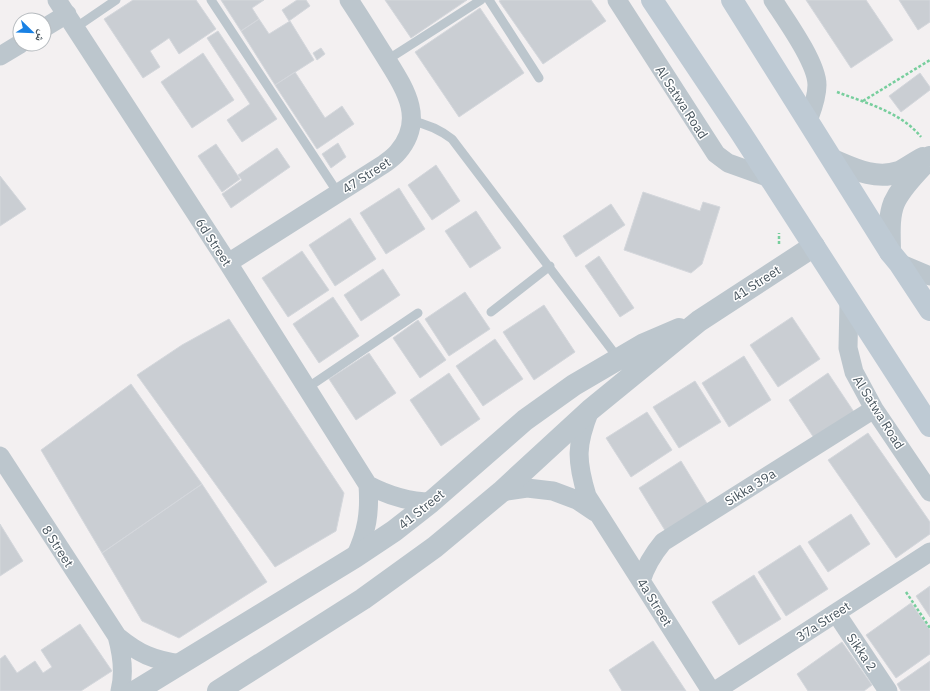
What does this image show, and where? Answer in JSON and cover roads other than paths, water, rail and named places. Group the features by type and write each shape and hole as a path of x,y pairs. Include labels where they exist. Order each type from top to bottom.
{"main road":[{"path":"652,0 741,133 930,426"},
{"path":"732,0 930,310"}],"street":[{"name":"47 Street","path":"228,263 384,164 398,153 407,138 412,122 410,104 404,88 349,0"},
{"name":"Al Satwa Road","path":"617,0 716,154 728,163 770,178"},
{"path":"773,0 815,70 817,94 808,121"},
{"path":"52,23 66,14"},
{"name":"6d Street","path":"66,14 228,263 368,485 370,504 368,522 363,541 355,557"},
{"path":"0,56 12,49"},
{"path":"833,160 860,171 880,175 900,171 920,160 928,152"},
{"path":"928,152 894,204 890,223 895,257 930,276"},
{"name":"41 Street","path":"218,691 363,599 435,547 501,492 590,410 699,321 814,246"},
{"name":"Al Satwa Road","path":"849,302 848,348 850,360 859,383 874,409 930,492"},
{"name":"41 Street","path":"136,691 355,557 394,531 431,502 525,420 574,385 644,344 699,321"},
{"name":"Sikka 39a","path":"641,581 646,566 653,554 664,542 874,409"},
{"name":"4a Street","path":"590,410 581,431 578,453 580,475 587,496 711,691"},
{"name":"8 Street","path":"0,456 117,636 146,656 181,664"},
{"path":"368,485 383,493 398,498 415,502 431,502"},
{"name":"4a Street","path":"501,492 527,488 553,491 577,500 598,514"},
{"name":"37a Street","path":"715,691 930,552"},
{"name":"Sikka 2","path":"836,613 888,691"},
{"name":"8 Street","path":"117,636 123,669 120,691"}],"lane":[{"path":"66,14 116,0"},
{"path":"211,0 338,193"},
{"path":"387,60 481,0"},
{"path":"488,0 540,78"},
{"path":"412,122 426,124 440,130 452,139 550,266 618,358"},
{"path":"491,312 550,266"},
{"path":"307,388 418,314"}]}
